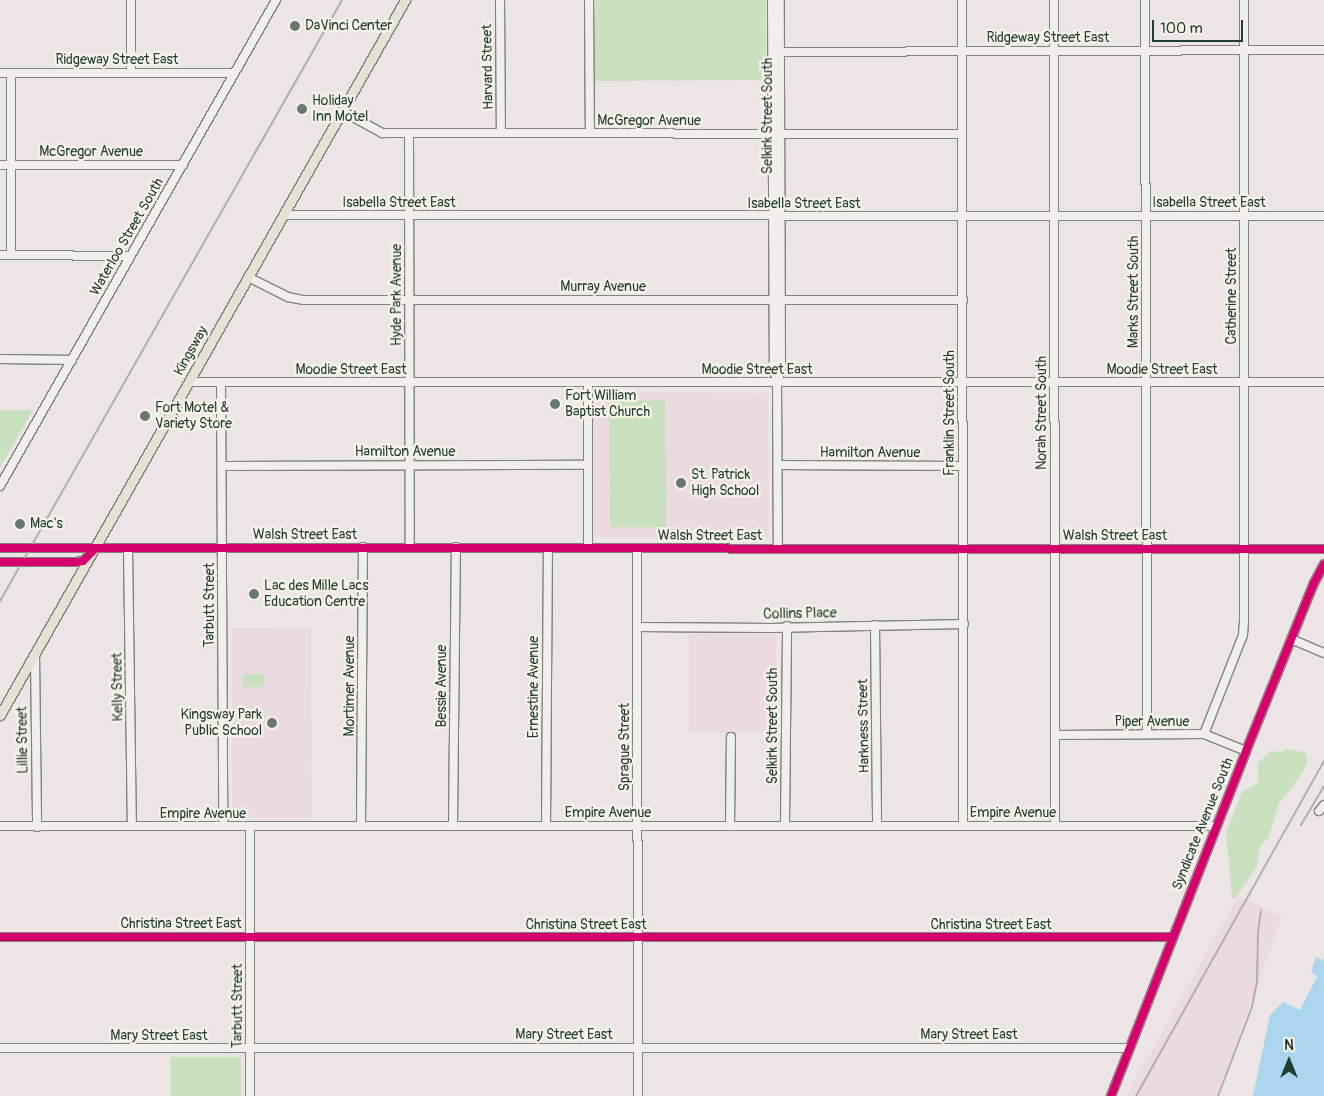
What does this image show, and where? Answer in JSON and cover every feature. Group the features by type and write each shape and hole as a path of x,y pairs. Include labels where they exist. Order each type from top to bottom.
{"main road":[{"name":"Kingsway","path":"0,715 406,0"}],"street":[{"path":"131,0 131,73"},
{"name":"Waterloo Street South","path":"0,486 276,0"},
{"name":"Harvard Street","path":"500,0 501,133"},
{"path":"589,0 590,133"},
{"name":"Selkirk Street South","path":"772,0 776,52 777,133 777,300 774,369 777,382 778,548"},
{"name":"Selkirk Street South","path":"776,52 780,0"},
{"name":"Franklin Street South","path":"962,0 963,826"},
{"name":"Norah Street South","path":"1054,0 1055,826"},
{"name":"Marks Street South","path":"1145,0 1147,734"},
{"name":"Catherine Street","path":"1204,734 1243,635 1244,0"},
{"name":"Ridgeway Street East","path":"776,52 1324,50"},
{"name":"Ridgeway Street East","path":"0,73 234,73"},
{"path":"11,73 11,255"},
{"name":"McGregor Avenue","path":"342,112 382,133 408,134 962,134"},
{"name":"Hyde Park Avenue","path":"408,134 410,547"},
{"name":"McGregor Avenue","path":"0,165 183,165"},
{"name":"Isabella Street East","path":"284,215 777,217 1324,216"},
{"path":"0,255 130,256"},
{"name":"Murray Avenue","path":"248,277 296,299 963,300"},
{"path":"0,359 72,360"},
{"name":"Moodie Street East","path":"189,382 1324,382"},
{"path":"588,382 588,548"},
{"name":"Tarbutt Street","path":"221,383 223,466 223,826"},
{"name":"Hamilton Avenue","path":"223,466 587,465"},
{"name":"Hamilton Avenue","path":"778,465 962,466"},
{"name":"Mortimer Avenue","path":"361,826 363,547"},
{"name":"Bessie Avenue","path":"453,826 456,547"},
{"name":"Walsh Street East","path":"0,548 1324,549"},
{"path":"0,562 83,561 96,548"},
{"name":"Kelly Street","path":"128,548 132,826"},
{"name":"Ernestine Avenue","path":"546,826 548,548"},
{"name":"Sprague Street","path":"637,548 638,1096"},
{"name":"Syndicate Avenue South","path":"1111,1096 1246,751 1314,583 1324,564"},
{"name":"Collins Place","path":"638,627 964,624"},
{"name":"Harkness Street","path":"876,625 878,826"},
{"name":"Selkirk Street South","path":"785,825 787,626"},
{"path":"1291,639 1324,654"},
{"name":"Lillie Street","path":"35,653 37,827"},
{"name":"Piper Avenue","path":"1055,734 1204,734 1246,751"},
{"path":"730,826 731,738"},
{"name":"Empire Avenue","path":"0,826 1216,826"},
{"name":"Tarbutt Street","path":"250,826 250,1096"},
{"name":"Christina Street East","path":"0,937 1173,937"},
{"name":"Mary Street East","path":"0,1048 1129,1048"}],"shaded area":[{"name":"St. Patrick High School","path":"593,391 768,393 769,537 594,537"},
{"name":"Kingsway Park Public School","path":"311,627 312,818 232,818 232,628"},
{"path":"689,634 776,634 776,733 689,733"},
{"path":"1239,895 1282,917 1217,1096 1126,1096"}],"green space":[{"path":"594,0 766,0 766,80 594,81"},
{"path":"665,400 666,527 610,527 609,401"},
{"path":"0,410 33,410 0,468"},
{"path":"243,674 264,674 263,687 243,687"},
{"path":"1286,749 1305,752 1308,758 1307,764 1295,784 1279,803 1268,839 1261,844 1256,868 1235,899 1232,898 1226,832 1242,792 1258,783 1258,763 1271,751 1281,752"},
{"path":"171,1057 241,1057 241,1096 171,1096"}],"water":[{"path":"1316,957 1322,961 1324,958 1324,1096 1253,1096 1270,1015 1283,1002 1300,1010 1317,977 1311,972"}],"railway":[{"path":"0,601 342,0"},
{"path":"1136,1096 1324,761"},
{"path":"1301,825 1324,786"},
{"path":"1218,1096 1252,1007 1257,981 1258,932 1261,911"}],"cycle path":[{"path":"0,548 1324,549"},
{"path":"0,562 83,561 96,548"},
{"path":"1111,1096 1246,751 1314,583 1324,564"},
{"path":"0,937 1173,937"}],"place":[{"name":"DaVinci Center","path":"295,26"},
{"name":"Holiday Inn Motel","path":"302,109"},
{"name":"Fort William Baptist Church","path":"555,404"},
{"name":"Fort Motel & Variety Store","path":"145,416"},
{"name":"St. Patrick High School","path":"681,483"},
{"name":"Mac's","path":"20,524"},
{"name":"Lac des Mille Lacs Education Centre","path":"254,594"},
{"name":"Kingsway Park Public School","path":"272,723"}]}
